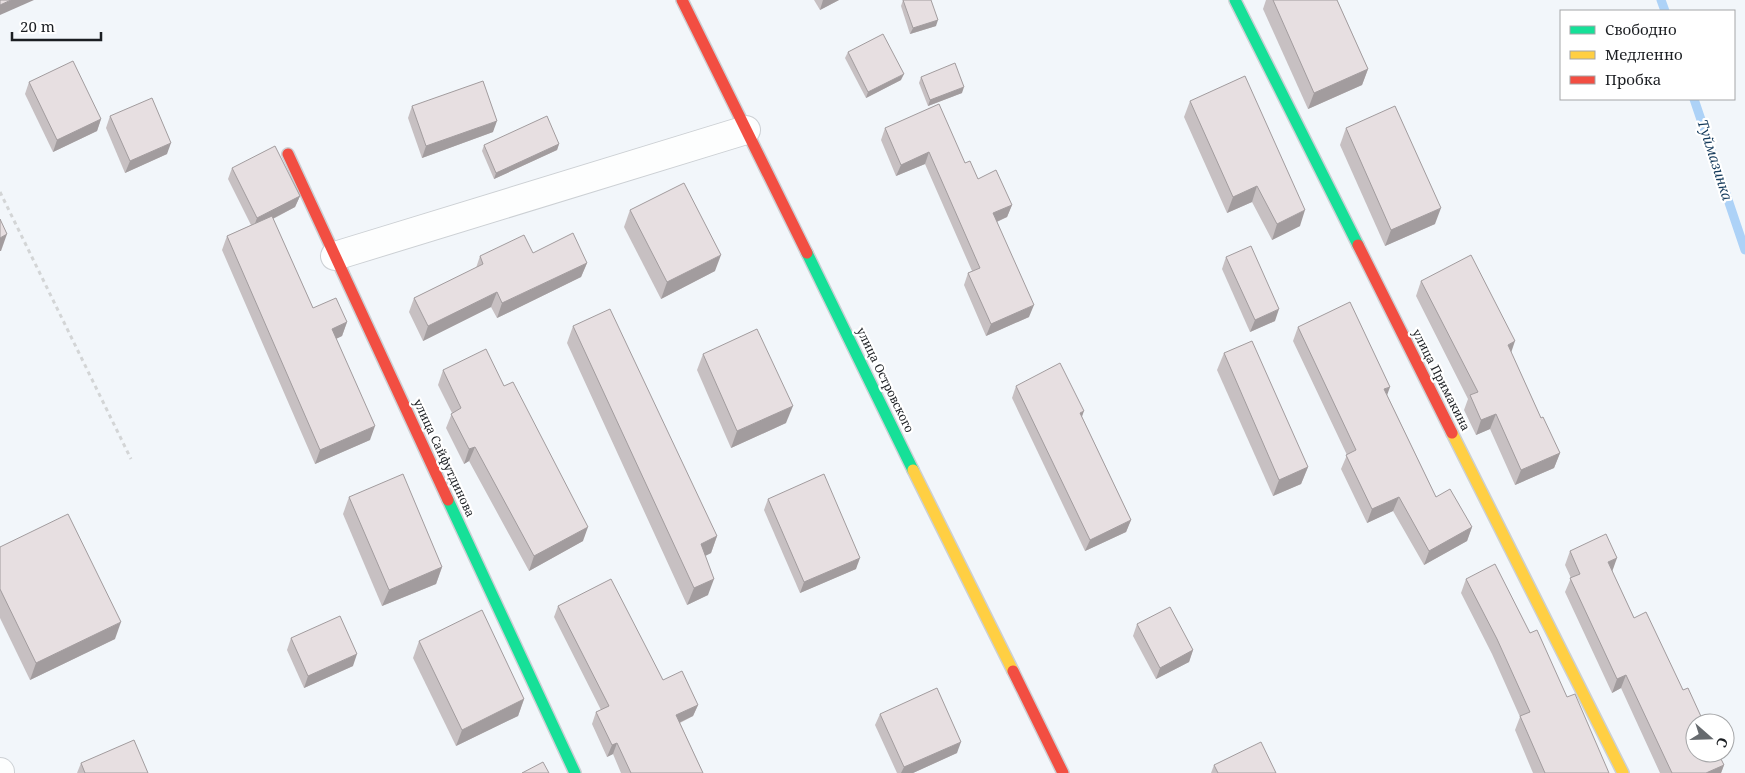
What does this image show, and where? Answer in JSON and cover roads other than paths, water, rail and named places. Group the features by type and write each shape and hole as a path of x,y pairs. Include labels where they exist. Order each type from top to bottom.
{"street":[{"name":"улица Островского","path":"682,0 1058,770"},
{"name":"улица Примакина","path":"1235,0 1623,773"},
{"path":"335,256 746,130"},
{"name":"улица Сайфутдинова","path":"288,154 575,773"}],"waterway":[{"name":"Туймазинка","path":"1661,0 1665,10"},
{"name":"Туймазинка","path":"1694,100 1745,250"}]}
